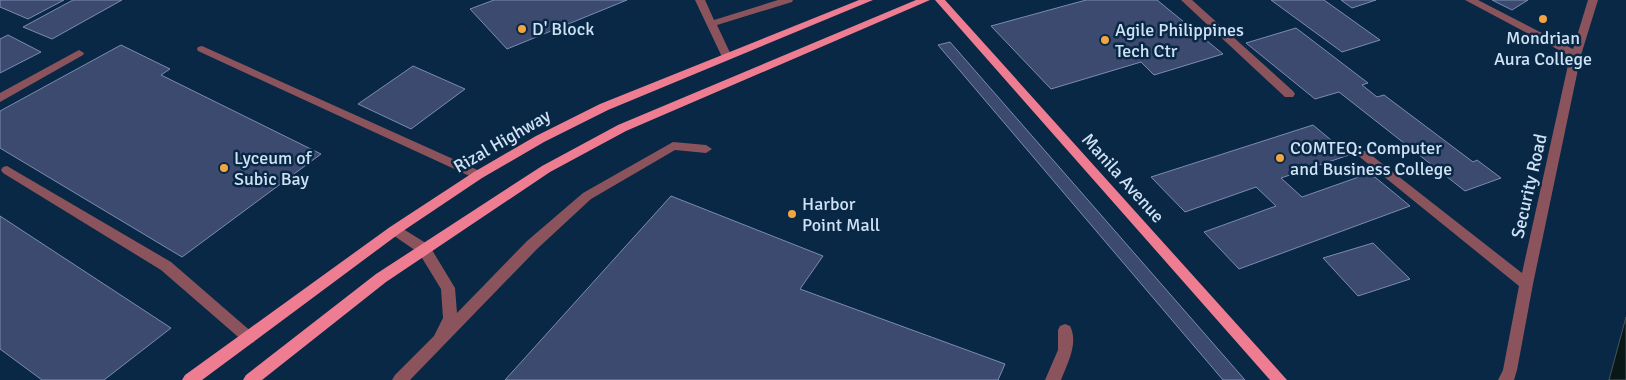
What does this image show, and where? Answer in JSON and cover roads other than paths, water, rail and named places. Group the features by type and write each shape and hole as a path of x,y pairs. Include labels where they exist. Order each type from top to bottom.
{"main road":[{"name":"Rizal Highway","path":"190,380 395,230 478,175 540,139 604,107 868,0"},
{"path":"250,380 381,278 546,169 622,128 925,0"},
{"name":"Manila Avenue","path":"940,0 1280,380"}],"lane":[{"path":"700,0 727,57"},
{"path":"711,24 788,0"},
{"path":"1186,0 1289,94"},
{"path":"1470,0 1576,55"},
{"name":"Security Road","path":"1506,380 1510,370 1526,284 1576,55 1593,0"},
{"path":"202,49 478,175"},
{"path":"0,98 79,53"},
{"path":"400,380 532,245 587,196 673,146 706,149"},
{"path":"1362,154 1526,284"},
{"path":"7,170 166,266 249,338"},
{"path":"395,230 424,249 448,288 450,318 439,340"},
{"path":"1053,380 1065,350 1065,330"}],"place":[{"name":"Mondrian Aura College","path":"1543,19"},
{"name":"D' Block","path":"522,29"},
{"name":"Agile Philippines Tech Ctr","path":"1105,40"},
{"name":"COMTEQ: Computer and Business College","path":"1280,158"},
{"name":"Lyceum of Subic Bay","path":"224,168"},
{"name":"Harbor Point Mall","path":"792,214"}]}
